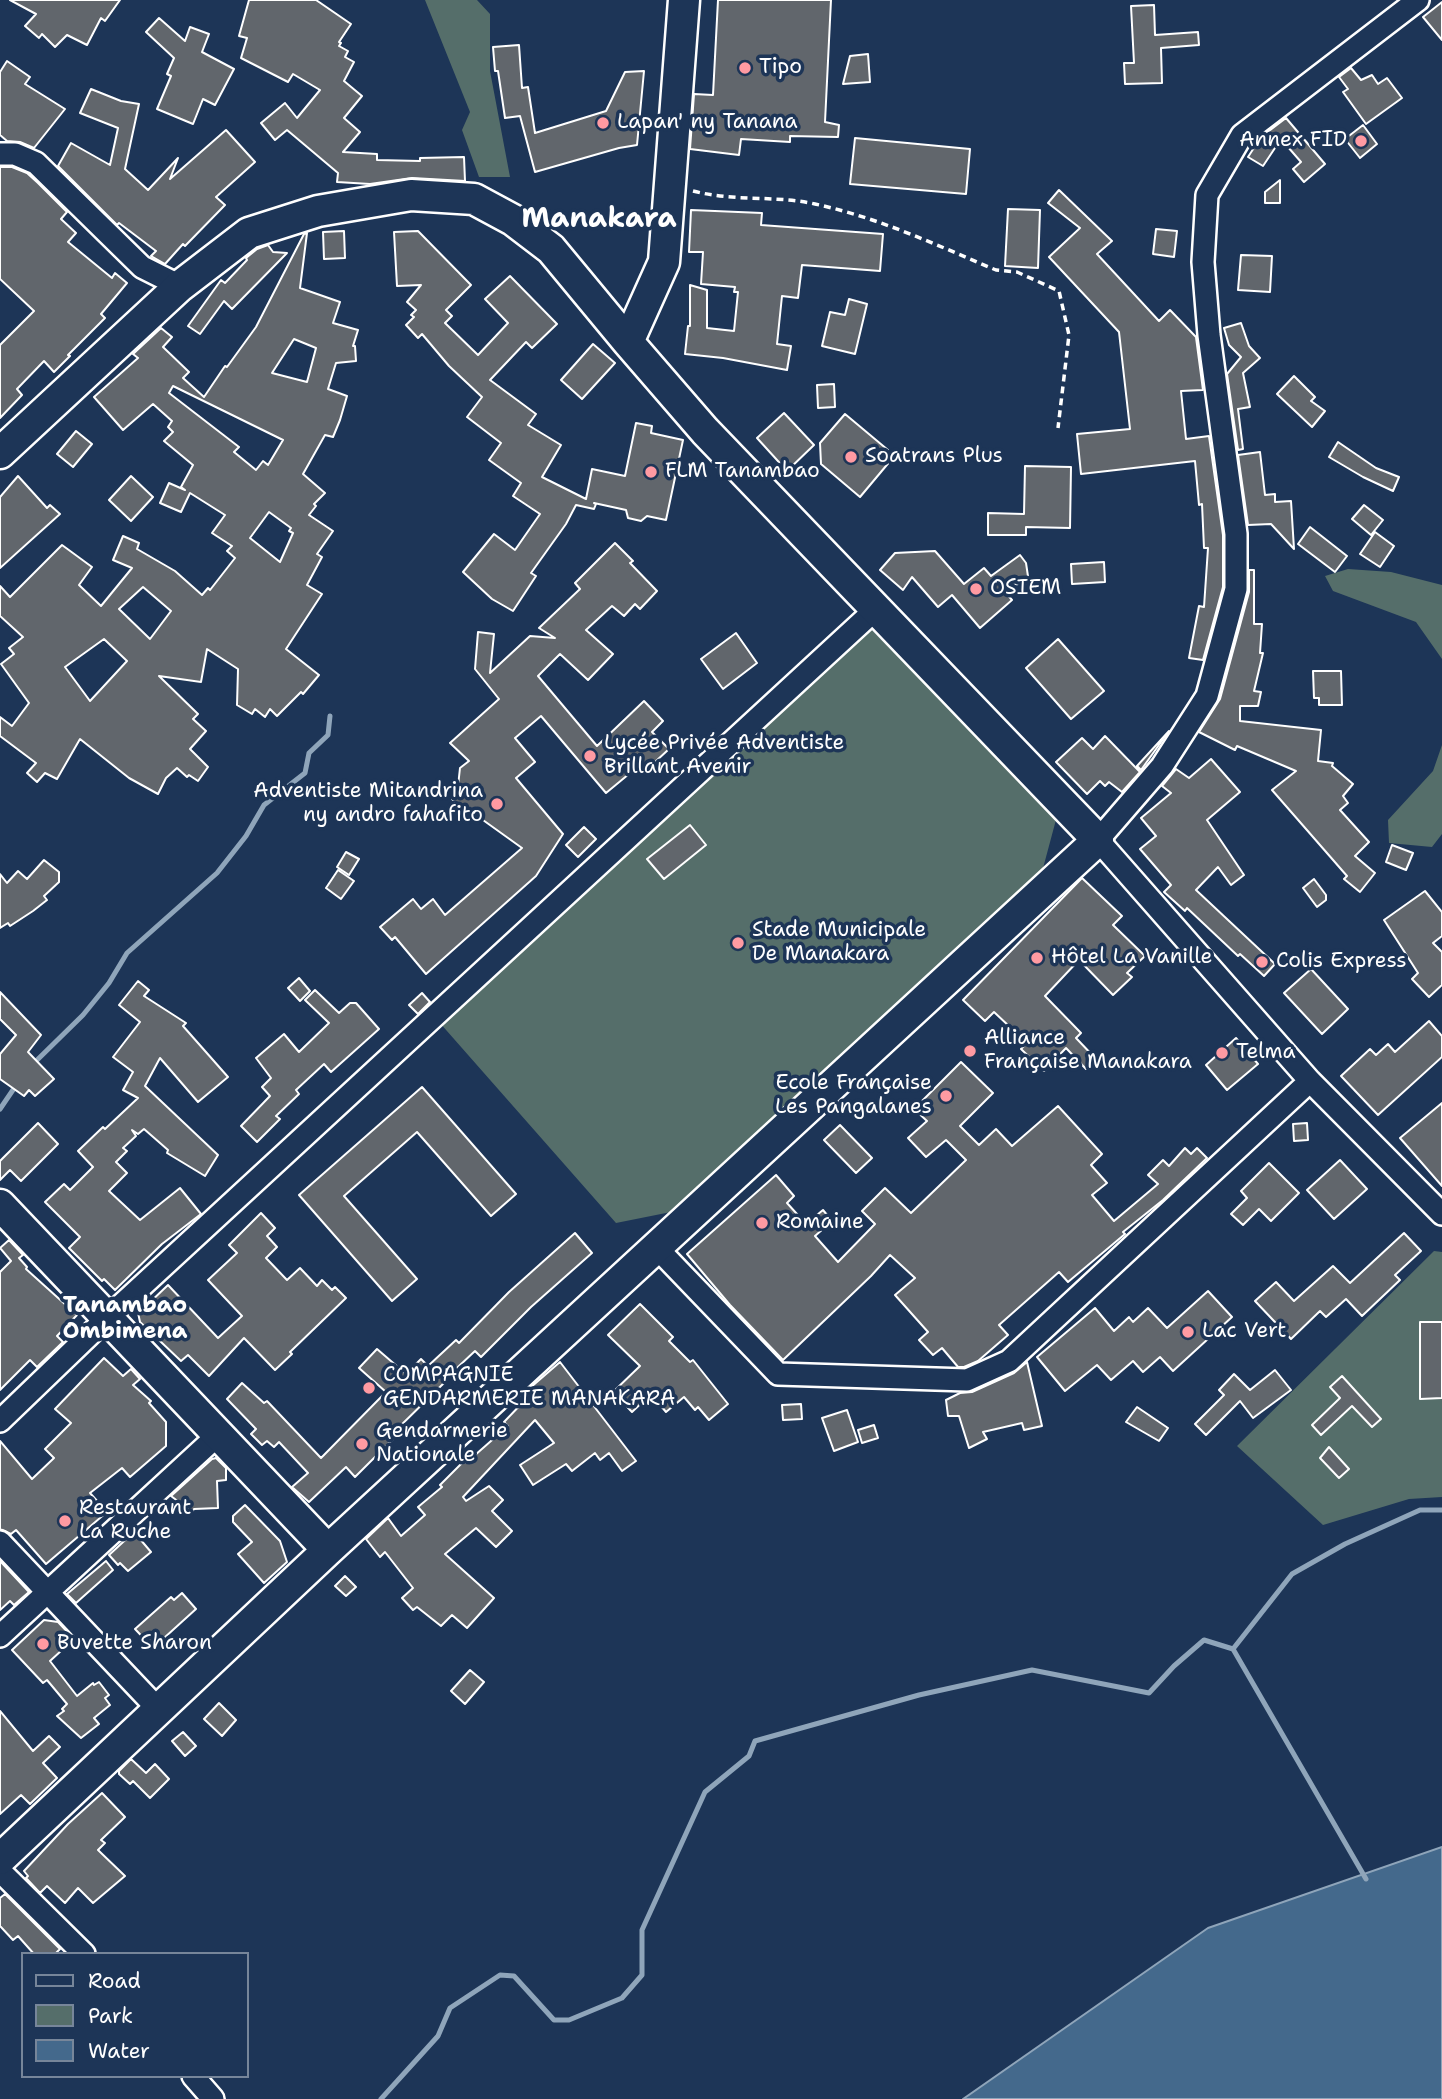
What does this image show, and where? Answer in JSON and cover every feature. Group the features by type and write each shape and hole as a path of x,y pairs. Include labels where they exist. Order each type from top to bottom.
{"main road":[{"path":"628,342 664,262 684,0"},
{"path":"0,453 180,286 249,233 318,211 411,195 474,199 513,220 551,249 705,431 1098,840 328,1550 0,1859"},
{"path":"0,1205 328,1550"}],"street":[{"path":"1418,0 1242,135 1207,195 1203,262 1209,335 1236,534 1236,589 1207,696 1162,766 1098,840 1310,1081 1442,1214"},
{"path":"0,154 15,154 36,163 142,267 180,286"},
{"path":"0,1421 106,1319 876,609"},
{"path":"657,1248 778,1374 967,1380 1009,1361 1310,1081"},
{"path":"0,1636 218,1435"},
{"path":"0,1542 159,1710"},
{"path":"0,1871 82,1952"},
{"path":"195,2078 213,2099"}],"path":[{"path":"670,185 717,197 812,203 876,219 996,271 1017,272 1059,291 1069,335 1058,428"}],"green space":[{"path":"425,0 477,0 490,14 490,71 510,177 479,177 462,130 470,112"},
{"path":"1348,569 1391,572 1442,585 1442,659 1416,622 1333,591 1325,576"},
{"name":"Stade Municipale De Manakara","path":"870,628 1057,816 1042,872 671,1212 616,1223 432,1014"},
{"path":"1442,745 1442,834 1432,847 1389,843 1388,820 1433,771"},
{"path":"1434,1251 1442,1252 1442,1497 1409,1499 1323,1525 1237,1446"}],"water":[{"path":"1442,1847 1442,2099 963,2099 1208,1928"}],"building":[{"path":"10,0 120,0 105,21 101,18 87,45 67,35 55,47 42,34 39,38 25,26 36,14"},
{"path":"249,0 316,0 351,24 339,42 339,46 348,51 345,57 354,62 344,81 362,96 344,118 360,132 343,152 377,154 377,160 420,161 420,158 464,157 465,181 412,178 370,184 337,182 338,173 287,130 275,140 261,123 285,103 297,118 320,90 293,74 288,82 241,58 247,38 239,36"},
{"path":"718,0 831,0 825,122 839,125 838,137 790,136 790,142 741,139 739,155 690,149 694,94 713,95"},
{"path":"1442,2 1442,40 1423,17"},
{"path":"1154,5 1155,35 1198,32 1199,45 1161,48 1162,83 1125,84 1124,63 1134,63 1131,6"},
{"path":"159,18 185,41 190,27 209,34 202,52 234,69 215,105 203,99 193,124 157,109 171,76 167,74 174,58 146,32"},
{"name":"Lapan' ny Tanana","path":"519,45 522,88 528,87 535,133 606,111 625,72 644,71 637,145 535,172 520,116 505,118 498,71 495,71 493,47"},
{"path":"868,54 870,82 843,84 850,56"},
{"path":"7,61 30,77 25,84 65,109 34,148 20,142 7,141 0,135 0,72"},
{"path":"1351,68 1361,80 1372,75 1378,84 1387,78 1402,98 1366,124 1343,92 1348,89 1339,77"},
{"path":"91,89 121,101 139,104 125,169 148,190 178,158 170,179 226,130 255,162 216,197 225,205 165,264 151,256 156,251 119,223 117,225 58,166 71,143 110,165 118,128 80,113"},
{"path":"1286,118 1325,164 1304,182 1293,169 1301,162 1281,139 1263,166 1248,157 1261,137"},
{"name":"Annex FID","path":"1363,125 1377,144 1360,158 1345,139"},
{"path":"855,138 970,149 966,194 850,184"},
{"path":"0,167 12,167 27,173 38,183 67,212 61,219 76,233 68,242 112,278 115,273 127,283 101,314 105,318 68,355 70,356 54,372 44,361 17,389 22,395 0,418 0,345 34,311 0,279"},
{"path":"1280,180 1280,203 1265,203 1265,192"},
{"path":"1059,190 1112,241 1097,254 1159,321 1170,310 1196,337 1203,390 1181,391 1186,439 1209,436 1223,535 1223,587 1203,660 1189,658 1199,606 1204,607 1208,548 1204,548 1202,504 1199,505 1195,461 1081,474 1077,434 1130,429 1119,332 1049,257 1080,228 1048,203"},
{"path":"1008,209 1040,210 1038,268 1005,266"},
{"path":"691,210 762,213 761,225 883,234 880,271 802,265 798,298 782,296 777,344 791,346 787,370 685,354 690,326 690,285 707,290 707,328 734,331 738,292 734,292 735,287 701,284 703,252 689,252"},
{"path":"1156,229 1177,231 1174,257 1153,254"},
{"path":"344,231 345,258 324,259 323,232"},
{"path":"418,231 471,285 446,310 452,316 445,323 478,355 508,323 485,299 510,276 557,324 532,348 526,342 490,380 536,414 528,425 561,445 542,477 586,499 592,469 625,476 636,423 652,426 651,433 683,440 666,520 647,516 641,521 628,518 626,510 594,503 594,509 576,505 566,524 531,573 536,576 513,611 492,599 463,572 494,534 515,550 540,514 513,496 521,483 489,460 501,443 467,417 482,397 449,366 422,334 418,338 406,325 414,317 411,315 416,310 407,302 421,285 397,286 394,232"},
{"path":"307,233 300,288 340,302 333,323 358,330 353,346 356,361 336,363 328,389 347,396 340,420 333,437 325,435 303,474 325,493 314,504 316,506 309,515 333,531 317,554 322,557 307,585 322,594 286,649 319,675 303,694 301,692 277,716 270,709 265,717 255,709 252,714 237,705 238,669 207,649 201,682 159,676 198,714 193,719 206,731 190,749 208,767 198,781 189,775 187,777 177,768 166,778 158,794 129,778 80,739 57,779 45,773 37,782 27,773 36,763 0,736 0,717 12,726 29,703 1,664 14,654 9,648 23,637 0,616 0,586 10,597 62,545 92,567 79,585 101,606 132,568 113,560 123,536 139,543 137,549 175,571 202,595 208,588 210,590 235,558 227,551 232,546 212,533 225,515 190,493 181,512 160,503 169,483 185,490 181,487 193,465 164,441 173,432 168,427 172,421 153,404 123,430 94,397 138,358 133,354 161,328 172,337 163,347 189,372 183,378 204,397 256,327 304,234","holes":["294,339 316,348 307,382 272,373","173,386 283,440 268,465 263,461 256,470 234,452 239,447 169,393","269,512 291,528 289,531 293,533 280,562 250,538","143,587 171,611 150,639 119,609","104,639 127,661 90,701 65,667"]},
{"path":"268,245 273,252 287,253 232,309 224,301 200,334 188,326 221,280 225,283 246,258 257,249"},
{"path":"1241,255 1272,256 1270,292 1238,290"},
{"path":"849,299 867,304 855,354 822,346 830,312 845,315"},
{"path":"1241,323 1249,346 1260,358 1243,373 1250,407 1238,409 1243,449 1238,450 1227,374 1241,357 1229,345 1224,328"},
{"path":"593,344 615,363 582,399 561,380"},
{"path":"1294,376 1315,397 1311,401 1325,411 1312,427 1277,394"},
{"path":"834,384 835,407 818,408 817,385"},
{"path":"784,413 814,445 787,471 757,438"},
{"name":"Soatrans Plus","path":"845,414 888,450 885,454 891,460 860,497 821,464 820,443"},
{"path":"76,431 92,444 73,467 57,454"},
{"path":"1338,442 1376,468 1399,477 1393,491 1329,457"},
{"path":"1260,452 1265,495 1275,494 1275,502 1291,501 1294,549 1271,524 1248,525 1238,455"},
{"path":"1025,466 1071,467 1070,528 1026,527 1026,535 988,535 988,513 1024,514"},
{"path":"18,476 47,508 50,505 60,514 0,568 0,497"},
{"path":"131,476 153,497 131,521 109,500"},
{"path":"1364,505 1383,520 1371,535 1352,519"},
{"path":"1310,527 1347,556 1335,572 1298,544"},
{"path":"1375,532 1394,546 1380,567 1360,554"},
{"path":"615,543 657,591 640,609 635,604 624,616 612,606 586,630 613,654 588,680 560,654 538,676 597,746 644,701 663,721 652,732 669,749 641,775 635,769 606,793 541,716 515,738 535,762 516,778 563,834 536,876 426,974 395,937 392,940 380,927 413,899 421,909 433,899 445,915 522,848 469,810 464,814 452,799 457,795 460,768 469,761 450,743 499,699 475,669 478,632 494,634 490,673 530,636 555,638 539,628 580,589 575,583"},
{"name":"OSIEM","path":"935,551 964,584 984,568 991,576 1020,555 1026,563 1029,583 1000,586 1012,600 980,628 952,595 938,607 912,577 903,590 880,570 895,553"},
{"path":"1104,562 1105,582 1072,584 1071,564"},
{"path":"1249,570 1254,570 1254,624 1262,624 1260,653 1263,653 1254,691 1261,692 1258,706 1240,706 1240,721 1321,730 1318,761 1333,763 1332,766 1353,784 1343,796 1348,803 1340,810 1369,842 1355,856 1375,873 1360,892 1344,879 1347,876 1272,790 1296,771 1237,746 1235,750 1199,732 1220,699 1249,592"},
{"path":"736,633 757,663 723,689 701,659"},
{"path":"1058,639 1104,691 1071,719 1026,668"},
{"path":"1313,671 1341,671 1342,705 1319,705 1319,698 1314,698"},
{"path":"1169,731 1141,770 1137,766"},
{"path":"1105,736 1140,772 1122,792 1109,782 1105,786 1100,781 1087,794 1056,762 1082,738 1093,749"},
{"path":"1211,759 1240,792 1207,820 1244,875 1231,885 1218,867 1196,890 1275,964 1264,976 1240,954 1238,956 1187,908 1185,911 1164,892 1171,885 1140,849 1156,836 1141,818 1171,793 1162,786 1176,769 1189,778"},
{"path":"690,825 706,845 664,879 647,859"},
{"path":"584,827 596,839 578,857 566,845"},
{"path":"1392,845 1413,853 1406,870 1386,862"},
{"path":"346,852 359,859 349,875 337,867"},
{"path":"44,860 59,872 59,882 44,896 47,900 33,911 10,926 8,923 0,928 0,874 7,883 18,871 27,879"},
{"path":"338,870 354,881 341,899 326,888"},
{"path":"1082,878 1122,916 1113,925 1145,956 1127,973 1132,977 1113,995 1079,960 1045,996 1081,1033 1076,1038 1096,1059 1086,1069 1066,1048 1044,1071 1021,1049 1027,1043 994,1012 985,1021 963,1000"},
{"path":"1314,879 1326,895 1326,900 1317,907 1303,888"},
{"path":"1425,891 1442,912 1442,936 1433,943 1442,952 1442,985 1429,997 1412,979 1418,973 1384,920"},
{"path":"1311,969 1348,1009 1322,1034 1284,993"},
{"path":"299,978 310,991 300,1001 288,988"},
{"path":"138,981 149,990 144,996 186,1023 183,1026 228,1077 198,1102 160,1058 145,1086 218,1155 205,1176 167,1153 168,1150 144,1129 138,1134 132,1130 136,1136 123,1148 127,1151 116,1162 127,1173 109,1191 140,1220 180,1188 201,1214 162,1244 115,1290 104,1279 102,1281 69,1248 80,1237 45,1202 64,1184 70,1190 93,1167 78,1151 138,1098 123,1090 133,1072 113,1057 140,1022 119,1005"},
{"path":"315,990 339,1013 350,1003 356,1003 379,1029 331,1072 324,1064 296,1090 299,1094 276,1116 280,1119 257,1142 241,1126 270,1096 262,1087 271,1078 256,1058 284,1034 299,1052 329,1023 305,1000"},
{"path":"0,992 41,1035 28,1052 54,1079 35,1096 29,1090 24,1096 0,1079 0,1054 16,1035 0,1019"},
{"path":"422,993 430,1002 418,1014 409,1005"},
{"path":"1429,1021 1442,1036 1442,1057 1378,1115 1341,1076 1370,1049 1376,1055 1388,1044 1395,1052"},
{"path":"1236,1038 1258,1064 1227,1090 1206,1065"},
{"path":"961,1062 993,1093 960,1126 979,1145 996,1129 1012,1146 1058,1106 1102,1154 1091,1165 1107,1183 1092,1195 1114,1221 1158,1184 1148,1175 1163,1160 1169,1166 1185,1148 1191,1154 1197,1148 1207,1158 1163,1200 1123,1232 1125,1234 1068,1282 1059,1272 999,1325 1008,1335 978,1361 958,1367 942,1348 933,1355 919,1340 928,1332 895,1295 915,1278 890,1255 783,1360 730,1305 687,1254 776,1175 794,1196 787,1203 806,1224 823,1210 832,1221 815,1236 838,1262 875,1224 862,1211 885,1188 911,1213 966,1160 946,1140 926,1157 908,1138 927,1121 914,1109"},
{"path":"422,1087 516,1194 491,1216 417,1132 344,1196 417,1279 392,1301 299,1195"},
{"path":"1442,1103 1442,1186 1400,1138"},
{"path":"38,1123 58,1144 21,1181 10,1170 0,1180 0,1161"},
{"path":"1307,1123 1308,1140 1294,1141 1293,1124"},
{"path":"840,1125 872,1158 856,1173 824,1140"},
{"path":"1340,1160 1367,1189 1334,1219 1307,1190"},
{"path":"1269,1163 1299,1193 1271,1221 1259,1209 1243,1225 1231,1214 1247,1198 1241,1191"},
{"path":"261,1213 275,1228 267,1236 277,1247 266,1258 287,1280 300,1268 317,1286 322,1280 332,1290 335,1287 346,1298 275,1370 244,1338 209,1376 188,1355 181,1361 140,1322 137,1308 145,1307 168,1285 218,1338 242,1316 208,1280 237,1253 229,1245"},
{"path":"575,1233 592,1253 531,1307 481,1357 475,1351 443,1381 444,1383 392,1434 395,1437 355,1477 346,1467 309,1502 292,1487 308,1473 279,1442 274,1447 267,1441 262,1445 251,1434 256,1429 227,1399 242,1383 264,1403 267,1401 321,1458 386,1392 359,1368 377,1349 406,1374 421,1359 428,1366 456,1340 459,1343 509,1292"},
{"path":"1404,1233 1421,1251 1395,1275 1400,1280 1362,1316 1346,1299 1326,1317 1320,1311 1291,1339 1255,1301 1276,1282 1294,1301 1333,1266 1350,1283"},
{"path":"9,1240 23,1255 19,1258 26,1269 77,1315 57,1336 63,1342 37,1367 30,1360 0,1390 0,1272 11,1261 0,1248"},
{"path":"1208,1291 1232,1317 1173,1371 1160,1357 1143,1372 1133,1361 1111,1380 1097,1365 1065,1391 1037,1357 1095,1308 1114,1331 1129,1317 1133,1322 1148,1308 1167,1328"},
{"path":"640,1304 673,1337 669,1341 690,1362 693,1360 728,1404 709,1420 698,1407 695,1410 684,1397 666,1412 651,1394 632,1412 613,1392 640,1366 608,1335"},
{"path":"1420,1322 1442,1322 1442,1398 1420,1399"},
{"path":"104,1358 123,1376 131,1369 140,1379 133,1385 151,1401 149,1403 166,1422 166,1446 130,1477 122,1468 90,1493 107,1512 46,1564 16,1530 11,1534 0,1529 0,1441 32,1479 54,1458 45,1449 71,1423 55,1409"},
{"path":"560,1362 636,1461 622,1471 609,1453 600,1460 595,1453 572,1471 566,1464 533,1485 520,1465 554,1443 535,1420 463,1497 466,1501 489,1486 503,1500 492,1511 512,1531 496,1547 476,1528 445,1554 494,1598 467,1628 452,1615 441,1626 417,1607 413,1610 402,1598 413,1588 385,1552 380,1557 366,1539 388,1518 401,1536 425,1515 418,1507 442,1487 440,1485 464,1461 466,1463 508,1426 504,1422 527,1398 523,1394"},
{"path":"1027,1362 1042,1426 1024,1430 1022,1423 983,1432 987,1439 969,1448 959,1416 948,1416 946,1400 960,1393 972,1392 1014,1373"},
{"path":"1275,1370 1291,1390 1253,1418 1240,1401 1206,1435 1195,1424 1224,1395 1219,1390 1234,1374 1250,1390"},
{"path":"1342,1376 1381,1419 1372,1427 1352,1406 1321,1435 1312,1425 1340,1398 1330,1387"},
{"path":"801,1404 802,1419 783,1420 782,1405"},
{"path":"1137,1407 1168,1428 1159,1441 1126,1422"},
{"path":"847,1410 858,1442 834,1451 822,1418"},
{"path":"874,1425 878,1438 862,1443 858,1430"},
{"path":"1329,1447 1349,1469 1339,1478 1320,1458"},
{"path":"216,1458 226,1468 226,1480 217,1481 218,1508 194,1509 192,1512 171,1496"},
{"path":"245,1505 280,1541 287,1562 264,1583 238,1554 252,1542 233,1522 233,1516"},
{"path":"134,1532 151,1552 128,1571 109,1555"},
{"path":"0,1561 29,1592 14,1605 10,1601 0,1610"},
{"path":"106,1561 113,1570 76,1603 67,1594"},
{"path":"345,1576 356,1587 346,1596 335,1586"},
{"path":"182,1593 196,1609 153,1648 135,1629 171,1597 174,1600"},
{"path":"44,1620 58,1622 74,1639 50,1661 77,1696 93,1683 94,1685 99,1682 109,1695 105,1698 110,1705 94,1718 99,1724 81,1738 57,1716 64,1711 62,1709 67,1704 47,1680 43,1683 12,1650"},
{"path":"470,1670 484,1682 465,1704 451,1691"},
{"path":"219,1703 236,1720 222,1736 204,1719"},
{"path":"0,1711 33,1751 49,1736 60,1747 43,1763 57,1778 30,1804 21,1795 0,1814"},
{"path":"183,1732 196,1746 185,1756 172,1741"},
{"path":"131,1759 146,1773 155,1764 169,1779 150,1798 133,1781 130,1784 119,1774"},
{"path":"102,1793 125,1817 101,1840 105,1843 98,1850 125,1876 93,1903 78,1888 65,1903 47,1886 40,1893 26,1878 28,1876 24,1871 68,1824"},
{"path":"5,1894 60,1949 57,1952 32,1952 18,1936 13,1940 0,1926 0,1898"}],"waterway":[{"path":"32,1065 83,1015 109,983 127,953 217,873 246,836 264,805 305,773 309,753 328,735 330,716"},
{"path":"0,1109 17,1084"},
{"path":"381,2099 438,2036 450,2008 500,1975 514,1976 554,2020 569,2020 622,1998 642,1975 642,1930 705,1792 749,1756 755,1741 919,1695 1032,1670 1149,1693 1204,1640 1233,1649 1292,1574 1345,1544 1420,1510 1442,1510"},
{"path":"1233,1649 1366,1879"}],"place":[{"name":"Tipo","path":"745,68"},
{"name":"Lapan' ny Tanana","path":"603,123"},
{"name":"Annex FID","path":"1361,141"},
{"name":"Soatrans Plus","path":"851,457"},
{"name":"FLM Tanambao","path":"651,472"},
{"name":"OSIEM","path":"976,589"},
{"name":"Lycée Privée Adventiste Brillant Avenir","path":"590,756"},
{"name":"Adventiste Mitandrina ny andro fahafito","path":"497,804"},
{"name":"Stade Municipale De Manakara","path":"738,943"},
{"name":"Hôtel La Vanille","path":"1037,958"},
{"name":"Colis Express","path":"1262,962"},
{"name":"Alliance Française Manakara","path":"970,1051"},
{"name":"Telma","path":"1222,1053"},
{"name":"Ecole Française Les Pangalanes","path":"946,1096"},
{"name":"Romaine","path":"762,1223"},
{"name":"Lac Vert","path":"1188,1332"},
{"name":"COMPAGNIE GENDARMERIE MANAKARA","path":"369,1388"},
{"name":"Gendarmerie Nationale","path":"362,1444"},
{"name":"Restaurant La Ruche","path":"65,1521"},
{"name":"Buvette Sharon","path":"43,1644"}],"district":[{"name":"Manakara","path":"599,220"},
{"name":"Tanambao Ombimena","path":"125,1319"}]}
